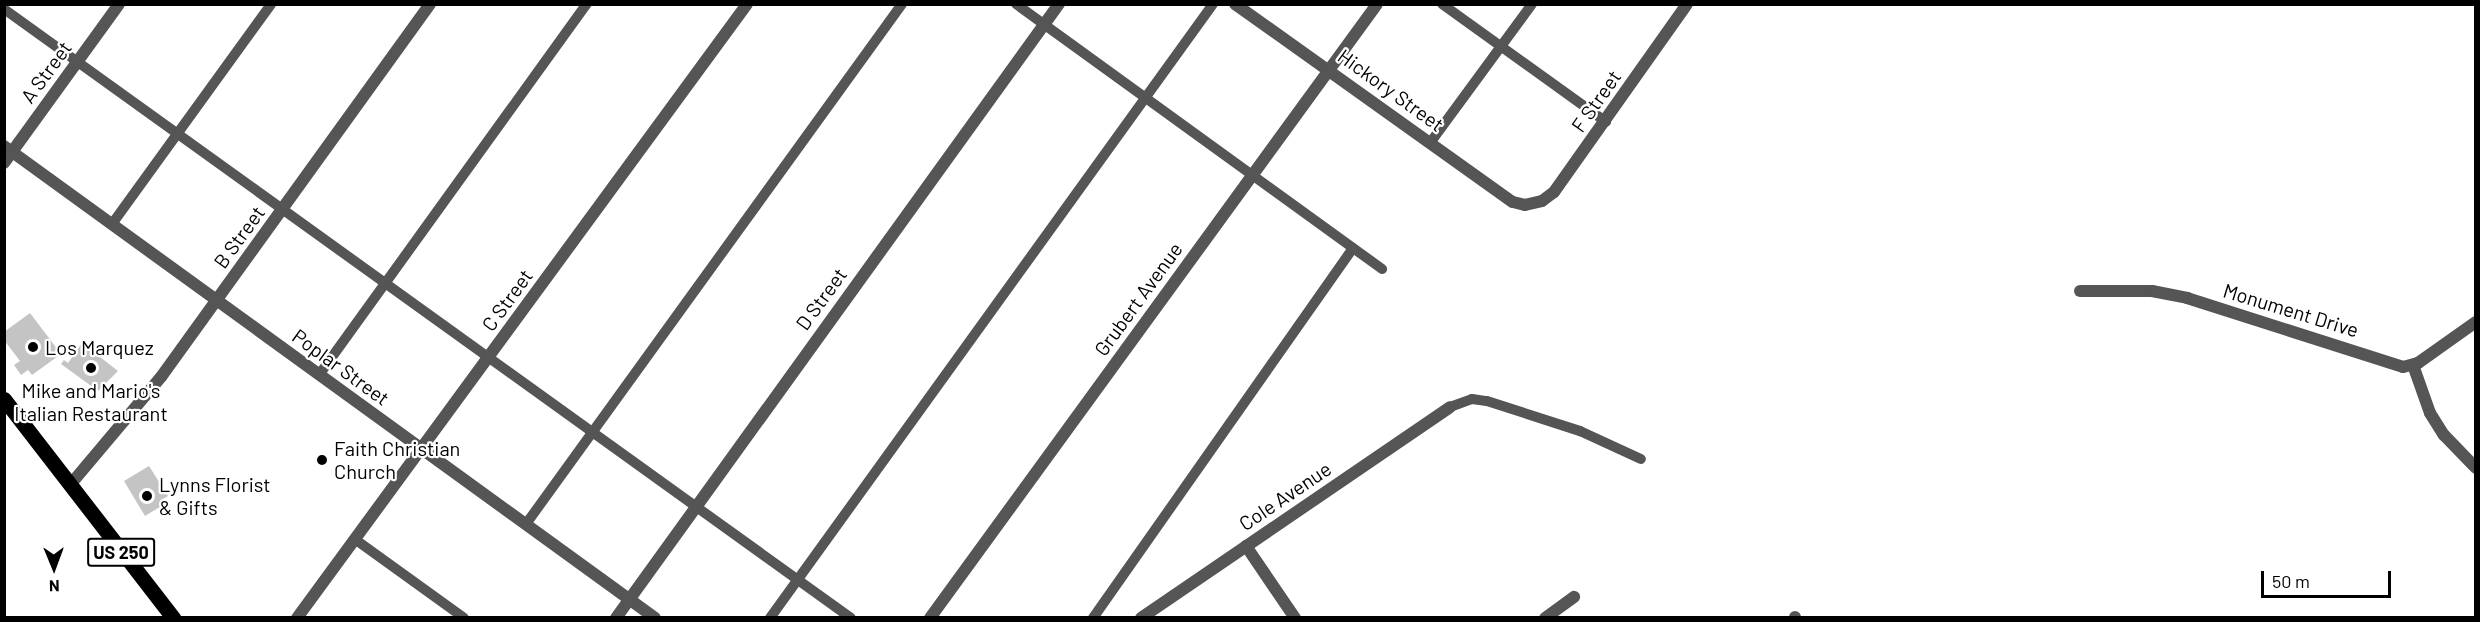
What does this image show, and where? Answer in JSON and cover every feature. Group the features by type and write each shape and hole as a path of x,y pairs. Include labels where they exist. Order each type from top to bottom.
{"main road":[{"name":"US 250","path":"4,399 173,618"}],"street":[{"name":"A Street","path":"4,163 9,149 78,62 119,4"},
{"name":"B Street","path":"70,485 104,448 218,301 430,4"},
{"name":"C Street","path":"297,618 422,451 747,4"},
{"name":"D Street","path":"616,618 1059,4"},
{"name":"Hickory Street","path":"1235,4 1513,202 1525,205"},
{"name":"Grubert Avenue","path":"930,618 1377,4"},
{"name":"F Street","path":"1525,205 1542,201 1554,192 1606,122 1687,4"},
{"name":"Poplar Street","path":"9,149 655,618"},
{"name":"Monument Drive","path":"2080,291 2166,294 2402,366 2413,365"},
{"path":"2475,322 2413,365 2430,413 2449,441 2475,468"},
{"name":"Cole Avenue","path":"1141,618 1450,407"},
{"path":"1246,546 1295,618"},
{"path":"1545,618 1574,597"}],"lane":[{"path":"112,224 271,4"},
{"path":"319,375 586,4"},
{"path":"526,524 591,431 902,4"},
{"path":"1016,4 1144,99 1382,269"},
{"path":"771,618 1213,4"},
{"path":"1442,4 1606,122"},
{"path":"1431,143 1532,4"},
{"path":"4,9 696,507 800,579 851,618"},
{"path":"1093,618 1353,248"},
{"path":"1450,407 1472,399 1487,401 1580,431 1641,459"},
{"path":"356,540 464,618"}],"building":[{"name":"Los Marquez","path":"30,313 61,354 32,375 28,370 21,375 14,365 20,361 4,340 4,332"},
{"path":"82,343 118,371 98,391 61,364 64,360 68,363"},
{"path":"149,466 168,496 160,501 163,505 145,516 124,481"}],"place":[{"name":"Los Marquez","path":"33,347"},
{"name":"Mike and Mario's Italian Restaurant","path":"91,368"},
{"name":"Faith Christian Church","path":"322,460"},
{"name":"Lynns Florist & Gifts","path":"147,496"}]}
